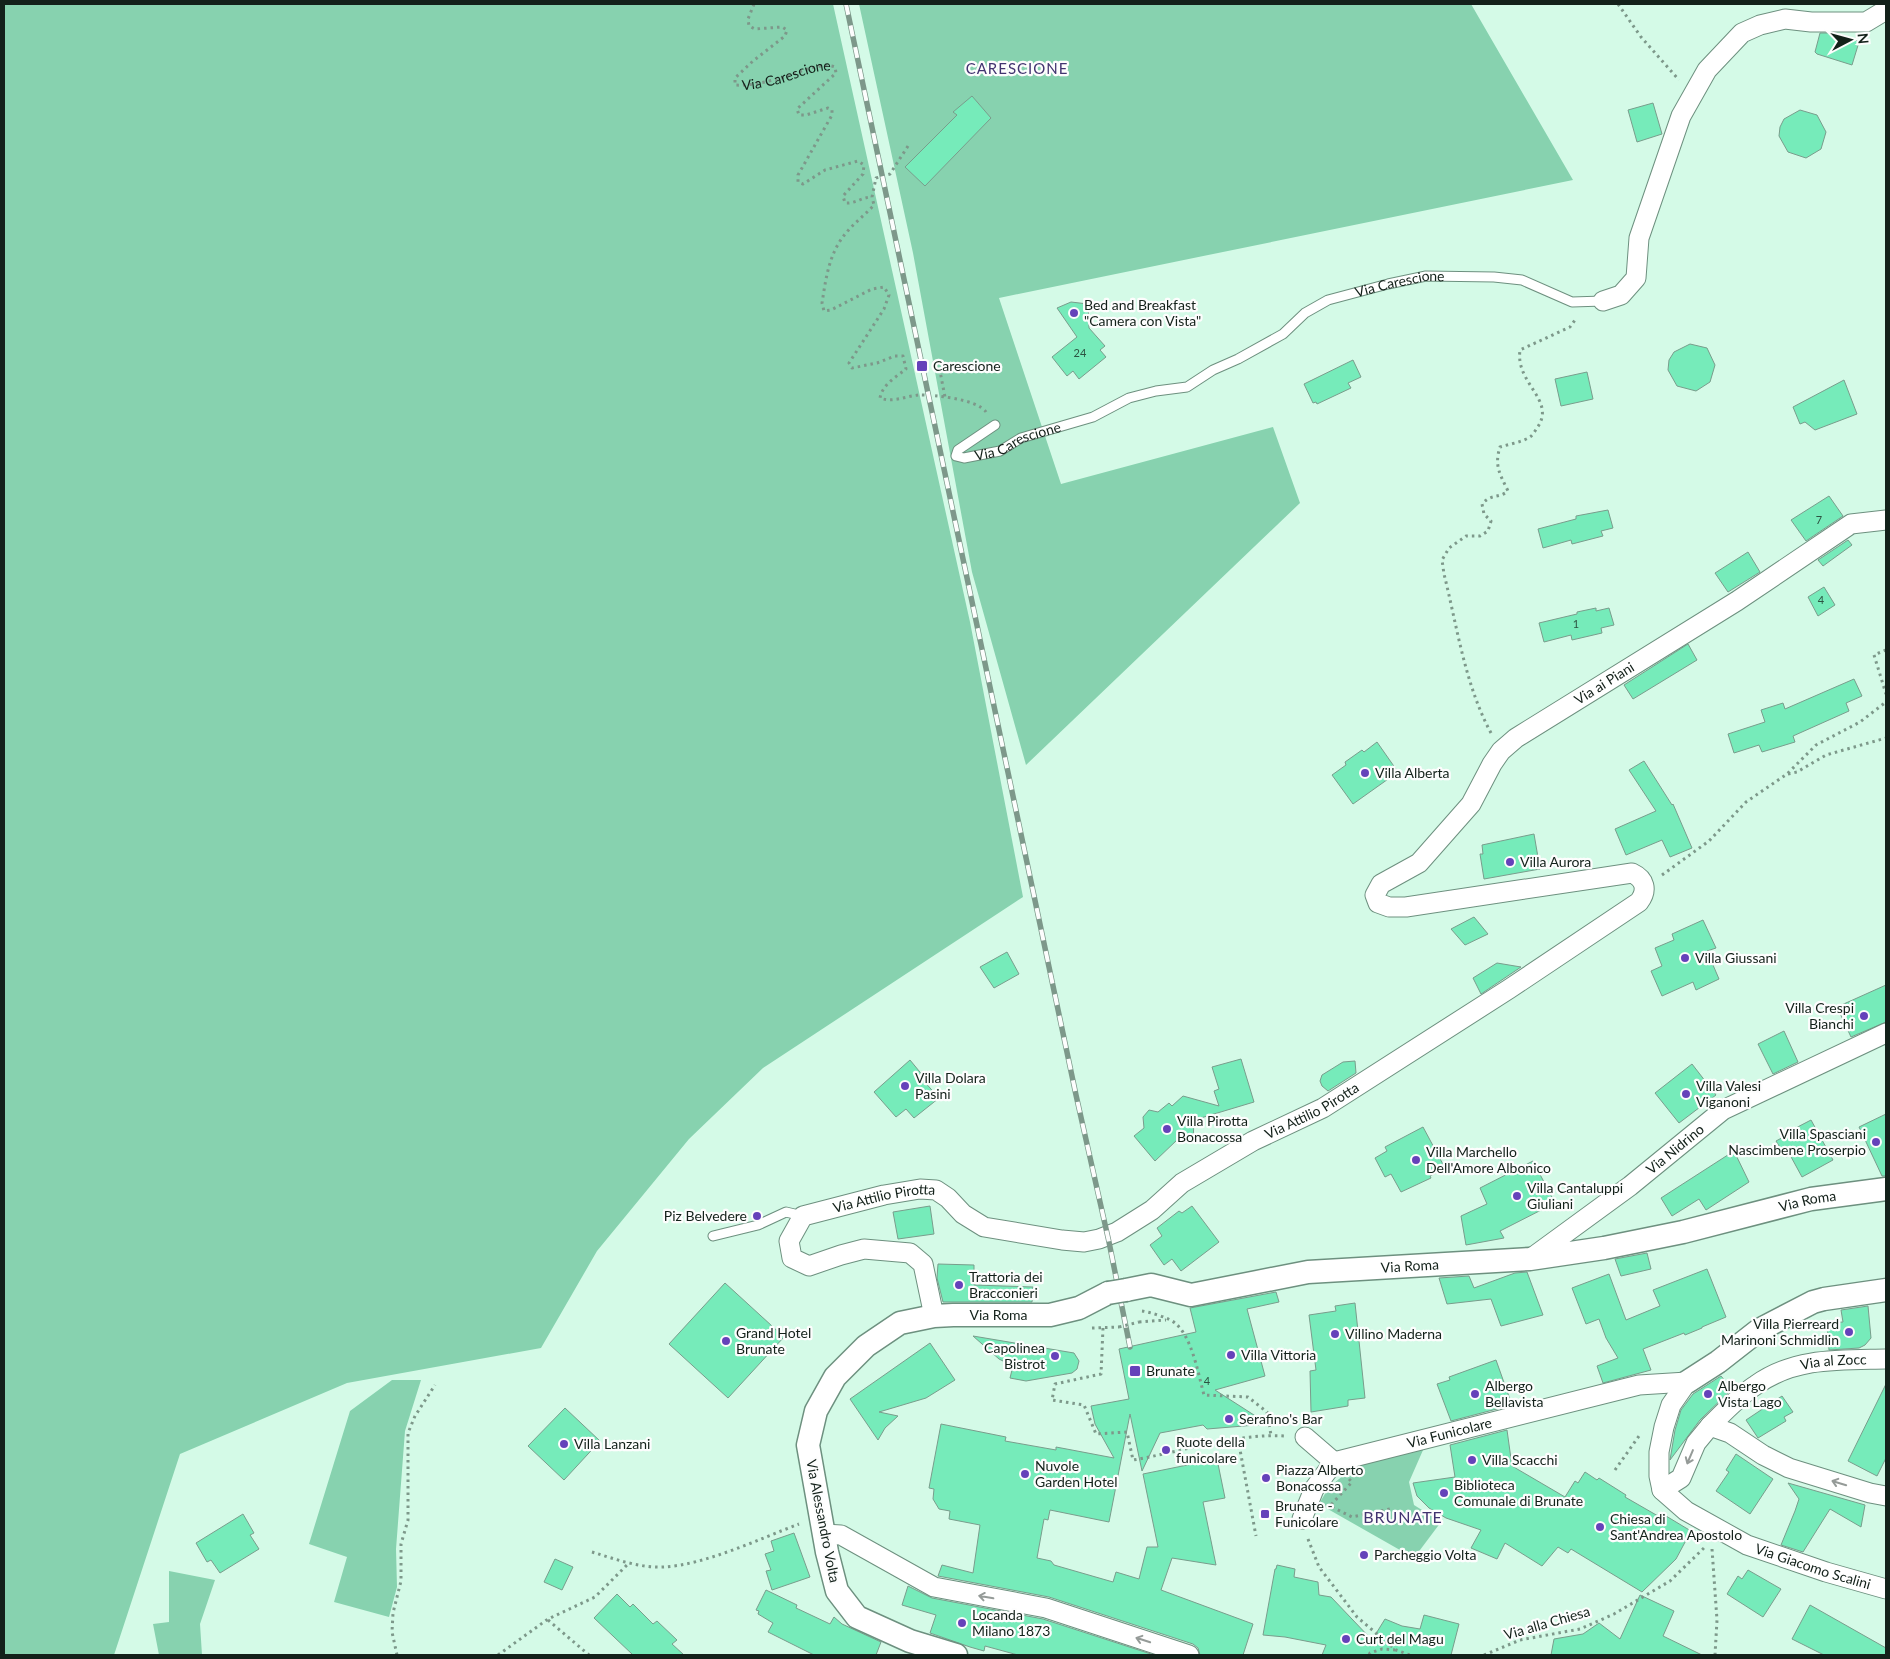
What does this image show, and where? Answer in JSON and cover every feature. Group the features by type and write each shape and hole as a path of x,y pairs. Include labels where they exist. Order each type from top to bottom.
{"street":[{"name":"Via Carescione","path":"1604,301 1621,294 1636,278 1639,238 1681,116 1708,70 1742,33 1760,25 1785,19 1812,22 1866,22 1886,10"},
{"name":"Via ai Piani","path":"1645,887 1640,877 1632,873 1619,873 1406,907 1378,903 1375,895 1381,884 1419,863 1471,804 1492,764 1501,751 1516,738 1737,601 1851,524 1886,520"},
{"name":"Via Attilio Pirotta","path":"803,1216 884,1195 920,1189 936,1190 948,1198 963,1214 984,1227 1084,1242 1117,1232 1152,1210 1182,1183 1253,1141 1323,1108 1509,989 1639,902 1644,895 1645,887"},
{"name":"Via Nidrino","path":"1530,1259 1630,1186 1723,1110 1886,1033"},
{"name":"Via Roma","path":"934,1316 1050,1316 1080,1308 1122,1291 1151,1285 1191,1295 1308,1272 1530,1259 1604,1248 1683,1232 1811,1199 1886,1189"},
{"path":"803,1216 789,1241 792,1258 809,1266 841,1254 864,1249 910,1253 923,1264 934,1316"},
{"path":"1662,1490 1659,1476 1659,1452 1664,1427 1671,1405 1687,1382 1718,1362 1760,1330 1813,1302 1824,1298 1886,1290"},
{"name":"Via Alessandro Volta","path":"934,1316 900,1324 866,1346 835,1377 816,1411 808,1445 827,1552 837,1591 857,1617 910,1641 956,1655"},
{"name":"Via al Zocc","path":"1662,1490 1680,1478 1696,1443 1710,1426 1755,1385 1788,1367 1827,1360 1886,1358"},
{"name":"Via Funicolare","path":"1334,1462 1639,1385 1687,1382"},
{"path":"1710,1426 1730,1433 1763,1455 1789,1468 1870,1493 1886,1496"},
{"path":"1302,1519 1314,1490 1334,1462 1305,1437"},
{"name":"Via Giacomo Scalini","path":"1662,1490 1686,1510 1747,1545 1826,1572 1886,1589"},
{"path":"822,1525 934,1587 1046,1608 1189,1655"}],"lane":[{"name":"Via Carescione","path":"995,425 958,450 956,456 964,458 1000,451 1022,438 1093,417 1128,398 1187,386 1283,334 1306,313 1328,300 1426,276 1522,280 1572,302 1604,301"},
{"path":"713,1236 758,1225 786,1212 803,1216"}],"path":[{"name":"Via Carescione","path":"754,4 748,18 749,26 754,29 782,27 787,30 785,36 753,60 735,78 735,85 779,78 830,64 835,67 836,73 797,109 799,115 806,115 828,108 832,110 832,115 798,175 798,182 803,184 825,170 858,161 864,165 863,174 843,196 845,203 852,204 865,197 872,197 874,205 864,217 846,232 831,257 822,303 824,311 831,310 872,289 884,287 889,295 884,309 849,362 852,368 877,364 895,356 903,356 906,369 886,386 880,398 891,400 918,395 945,397 984,409 995,425"},
{"path":"1618,4 1641,37 1692,96"},
{"path":"872,197 876,178 890,174 908,146"},
{"path":"1501,751 1480,713 1472,688 1442,560 1449,548 1466,536 1480,536 1488,531 1491,521 1484,514 1482,504 1489,497 1503,495 1508,491 1498,468 1497,457 1500,447 1532,437 1542,421 1543,406 1522,372 1519,360 1520,350 1570,327 1574,320 1572,302"},
{"path":"933,363 938,361 945,397"},
{"path":"1886,650 1874,655 1886,694"},
{"path":"1645,887 1709,841 1746,802 1787,774 1816,745 1860,722 1886,702"},
{"path":"1787,774 1797,772 1826,755 1886,738"},
{"path":"1122,1291 1137,1310 1155,1313 1174,1322 1188,1339 1204,1395 1248,1397 1267,1412 1271,1435"},
{"path":"1167,1320 1103,1328 1101,1374 1055,1384 1052,1400 1084,1405 1096,1434 1127,1432 1133,1460 1238,1439 1271,1435 1305,1437"},
{"path":"397,1655 392,1632 393,1613 402,1581 401,1544 408,1520 408,1433 415,1416 435,1385"},
{"path":"1238,1439 1256,1536"},
{"path":"1334,1462 1352,1482 1330,1506 1352,1517 1390,1509"},
{"path":"1302,1519 1319,1567 1358,1617 1396,1650"},
{"path":"592,1552 629,1563 662,1567 696,1562 822,1525"},
{"name":"Via alla Chiesa","path":"1484,1655 1520,1640 1580,1628 1614,1614 1670,1581 1711,1540 1717,1620 1715,1655"},
{"path":"498,1655 548,1619 595,1597 629,1563"},
{"path":"548,1619 589,1655"},
{"path":"1369,1655 1382,1649 1396,1650 1410,1655"}],"green space":[{"path":"4,4 833,4 970,622 1023,897 763,1068 689,1139 597,1251 541,1348 347,1383 180,1454 114,1655 4,1655"},
{"path":"859,4 1471,4 1573,180 999,298 1061,484 1273,427 1300,503 1026,765 972,572 913,253"},
{"path":"392,1380 421,1380 405,1431 396,1549 397,1587 389,1617 334,1602 347,1557 309,1544 350,1411"},
{"path":"1427,1441 1409,1482 1414,1505 1441,1522 1414,1558 1319,1504 1329,1487 1344,1475 1353,1463"},
{"path":"169,1571 215,1580 200,1624 202,1655 159,1655 153,1624 169,1622"}],"building":[{"path":"1820,33 1833,33 1859,42 1852,65 1815,52"},
{"path":"972,96 991,118 925,186 905,167 957,115 953,112"},
{"path":"1653,103 1662,134 1637,142 1628,110"},
{"path":"1800,110 1817,115 1826,132 1821,149 1806,158 1788,152 1779,136 1780,127 1784,119"},
{"path":"1071,302 1088,304 1089,328 1105,346 1100,350 1106,357 1079,379 1073,371 1067,376 1052,357 1077,337 1057,308"},
{"path":"1690,344 1707,348 1715,365 1710,382 1696,391 1677,386 1668,370 1669,360 1674,352"},
{"path":"1353,360 1361,377 1348,383 1351,388 1317,404 1316,402 1313,403 1304,384"},
{"path":"1587,372 1593,399 1561,406 1555,379"},
{"path":"1844,380 1857,414 1815,430 1805,422 1800,424 1793,407"},
{"path":"1829,496 1843,516 1806,541 1791,520"},
{"path":"1608,510 1613,528 1601,531 1603,536 1572,544 1571,540 1543,548 1538,529 1576,519 1576,516"},
{"path":"1848,540 1852,545 1823,566 1818,560"},
{"path":"1748,552 1760,572 1728,592 1715,573"},
{"path":"1824,587 1835,605 1818,616 1808,597"},
{"path":"1596,608 1596,611 1609,608 1614,625 1601,628 1602,633 1572,640 1571,635 1544,642 1539,623"},
{"path":"1688,644 1697,660 1633,699 1624,685"},
{"path":"1854,679 1862,696 1846,703 1849,711 1793,736 1795,742 1762,752 1759,745 1734,753 1728,734 1765,722 1761,710 1783,703 1785,709"},
{"name":"Villa Alberta","path":"1377,742 1398,772 1353,804 1332,775 1346,765 1345,762 1362,750 1364,752"},
{"path":"1644,761 1673,804 1692,848 1670,857 1662,840 1626,855 1615,829 1656,811 1629,770"},
{"name":"Villa Aurora","path":"1534,834 1540,869 1484,879 1480,854 1483,854 1482,845"},
{"path":"1474,917 1488,934 1465,945 1451,929"},
{"name":"Villa Giussani","path":"1703,920 1716,948 1707,951 1719,979 1696,990 1693,982 1662,996 1651,971 1662,966 1655,948 1674,940 1672,934"},
{"path":"1007,952 1019,974 994,988 980,967"},
{"path":"1497,963 1521,967 1481,994 1473,978"},
{"name":"Villa Crespi Bianchi","path":"1886,985 1886,1022 1851,1037 1837,1007"},
{"path":"1784,1031 1798,1062 1773,1074 1758,1044"},
{"path":"1241,1059 1254,1102 1194,1120 1193,1142 1177,1140 1155,1161 1134,1136 1144,1128 1143,1117 1149,1110 1158,1112 1169,1103 1172,1106 1183,1096 1219,1106 1214,1091 1219,1089 1212,1067"},
{"name":"Villa Dolara Pasini","path":"910,1060 924,1077 922,1079 939,1098 914,1118 906,1109 896,1117 874,1092"},
{"path":"1355,1061 1356,1073 1328,1091 1322,1086 1320,1081 1322,1075 1343,1062"},
{"name":"Villa Valesi Viganoni","path":"1692,1064 1716,1095 1679,1123 1655,1093"},
{"name":"Villa Spasciani Nascimbene Proserpio","path":"1886,1114 1886,1176 1882,1176 1859,1127"},
{"path":"1811,1120 1833,1160 1802,1177 1790,1155 1786,1157 1776,1141 1789,1134 1788,1132"},
{"name":"Villa Marchello Dell'Amore Albonico","path":"1423,1127 1445,1168 1430,1176 1431,1178 1401,1192 1391,1174 1385,1177 1375,1158 1387,1151 1385,1147"},
{"path":"1734,1151 1749,1182 1706,1210 1699,1199 1672,1216 1661,1198"},
{"name":"Villa Cantaluppi Giuliani","path":"1533,1161 1555,1203 1500,1231 1504,1238 1466,1245 1461,1216 1487,1204 1480,1188"},
{"path":"930,1206 934,1234 898,1239 893,1212"},
{"path":"1192,1206 1219,1242 1181,1271 1172,1259 1164,1265 1150,1245 1162,1236 1157,1228 1179,1211 1182,1213"},
{"path":"1647,1253 1651,1269 1621,1276 1615,1259"},
{"path":"938,1264 974,1265 974,1285 1033,1287 1032,1302 943,1302 937,1278"},
{"path":"1707,1269 1726,1317 1685,1335 1684,1333 1643,1349 1651,1370 1603,1383 1597,1366 1618,1358 1606,1338 1599,1319 1586,1324 1572,1288 1609,1274 1626,1320 1660,1306 1653,1290"},
{"path":"1527,1272 1543,1315 1501,1326 1491,1299 1447,1304 1439,1278 1469,1276 1474,1288 1515,1273"},
{"name":"Grand Hotel Brunate","path":"725,1283 784,1337 728,1398 669,1344"},
{"path":"1276,1292 1279,1302 1247,1309 1265,1376 1215,1390 1268,1424 1207,1429 1203,1425 1160,1433 1142,1471 1130,1414 1109,1522 1050,1510 1048,1520 1044,1519 1037,1558 1051,1561 1054,1565 1113,1582 1116,1572 1139,1579 1147,1547 1158,1547 1143,1474 1217,1459 1225,1498 1203,1502 1216,1565 1172,1558 1161,1590 1253,1624 1243,1655 1200,1655 1198,1648 1193,1644 1049,1597 938,1576 942,1565 973,1573 980,1525 949,1519 950,1511 939,1509 933,1499 934,1489 929,1488 941,1424 1006,1437 1005,1441 1056,1450 1056,1447 1114,1458 1095,1424 1091,1406 1129,1399 1119,1349 1196,1332 1190,1308"},
{"path":"1355,1303 1365,1398 1348,1400 1348,1406 1311,1412 1310,1371 1316,1370 1309,1315 1336,1311 1335,1306"},
{"name":"Villa Pierreard Marinoni Schmidlin","path":"1868,1306 1871,1338 1865,1345 1859,1348 1829,1350 1827,1323 1843,1322 1841,1310"},
{"path":"973,1336 1074,1353 1079,1361 1077,1369 1072,1373 1026,1381 1010,1378 1013,1366 999,1359"},
{"path":"930,1343 955,1380 926,1398 879,1412 898,1416 885,1428 878,1440 850,1399"},
{"name":"Albergo Bellavista","path":"1496,1360 1512,1405 1451,1421 1437,1384 1450,1380 1449,1377"},
{"path":"1721,1376 1732,1389 1700,1420 1670,1460 1675,1430 1681,1410 1693,1394"},
{"path":"1886,1384 1886,1458 1877,1476 1848,1461"},
{"path":"1782,1396 1793,1412 1784,1417 1786,1421 1758,1438 1746,1420"},
{"name":"Villa Lanzani","path":"565,1408 600,1441 564,1480 528,1446"},
{"path":"1507,1430 1512,1466 1565,1497 1575,1481 1578,1483 1585,1472 1597,1480 1599,1478 1626,1495 1625,1497 1658,1516 1661,1513 1691,1531 1676,1559 1642,1592 1571,1549 1568,1553 1558,1547 1542,1566 1505,1543 1497,1559 1471,1548 1481,1530 1446,1518 1429,1508 1417,1496 1413,1483 1455,1477 1450,1445"},
{"path":"1736,1454 1773,1479 1750,1514 1716,1491 1729,1472 1726,1470"},
{"path":"1788,1483 1865,1505 1861,1527 1830,1509 1803,1552 1781,1545 1799,1499"},
{"path":"243,1514 254,1533 250,1535 259,1549 220,1573 211,1560 207,1562 196,1543"},
{"path":"794,1533 810,1577 772,1590 766,1571 771,1570 765,1554 774,1551 771,1541"},
{"path":"555,1559 573,1567 562,1590 544,1582"},
{"path":"1277,1565 1295,1569 1294,1577 1318,1582 1319,1595 1331,1597 1372,1640 1385,1619 1402,1626 1420,1629 1424,1615 1459,1624 1451,1655 1322,1655 1326,1645 1263,1635"},
{"path":"1748,1570 1781,1589 1763,1617 1727,1594 1738,1576 1742,1579"},
{"path":"908,1586 932,1598 1043,1619 1154,1655 1018,1655 985,1646 984,1651 930,1633 936,1615 902,1605"},
{"path":"766,1590 797,1605 796,1608 830,1624 834,1617 842,1624 881,1642 876,1655 814,1655 768,1632 773,1623 758,1614 759,1611 756,1610"},
{"path":"617,1594 630,1607 633,1604 653,1624 657,1621 677,1640 672,1644 684,1655 633,1655 594,1618"},
{"path":"1640,1595 1674,1611 1663,1636 1702,1655 1551,1655 1554,1639 1583,1634 1599,1623 1620,1639"},
{"path":"1810,1605 1886,1648 1886,1655 1824,1655 1792,1639"}],"railway":[{"path":"846,4 1130,1347"}],"place":[{"name":"Bed and Breakfast \"Camera con Vista\"","path":"1074,313"},
{"name":"Carescione","path":"922,366"},
{"name":"Villa Alberta","path":"1365,773"},
{"name":"Villa Aurora","path":"1510,862"},
{"name":"Villa Giussani","path":"1685,958"},
{"name":"Villa Crespi Bianchi","path":"1864,1016"},
{"name":"Villa Dolara Pasini","path":"905,1086"},
{"name":"Villa Valesi Viganoni","path":"1686,1094"},
{"name":"Villa Pirotta Bonacossa","path":"1167,1129"},
{"name":"Villa Spasciani Nascimbene Proserpio","path":"1876,1142"},
{"name":"Villa Marchello Dell'Amore Albonico","path":"1416,1160"},
{"name":"Villa Cantaluppi Giuliani","path":"1517,1196"},
{"name":"Piz Belvedere","path":"757,1216"},
{"name":"Trattoria dei Bracconieri","path":"959,1285"},
{"name":"Villa Pierreard Marinoni Schmidlin","path":"1849,1332"},
{"name":"Villino Maderna","path":"1335,1334"},
{"name":"Grand Hotel Brunate","path":"726,1341"},
{"name":"Villa Vittoria","path":"1231,1355"},
{"name":"Capolinea Bistrot","path":"1055,1356"},
{"name":"Brunate","path":"1135,1371"},
{"name":"Albergo Bellavista","path":"1475,1394"},
{"name":"Albergo Vista Lago","path":"1708,1394"},
{"name":"Serafino's Bar","path":"1229,1419"},
{"name":"Villa Lanzani","path":"564,1444"},
{"name":"Ruote della funicolare","path":"1166,1450"},
{"name":"Villa Scacchi","path":"1472,1460"},
{"name":"Nuvole Garden Hotel","path":"1025,1474"},
{"name":"Piazza Alberto Bonacossa","path":"1266,1478"},
{"name":"Biblioteca Comunale di Brunate","path":"1444,1493"},
{"name":"Brunate - Funicolare","path":"1265,1514"},
{"name":"Chiesa di Sant'Andrea Apostolo","path":"1600,1527"},
{"name":"Parcheggio Volta","path":"1364,1555"},
{"name":"Locanda Milano 1873","path":"962,1623"},
{"name":"Curt del Magu","path":"1346,1639"}],"district":[{"name":"CARESCIONE","path":"1017,69"},
{"name":"BRUNATE","path":"1403,1517"}]}
